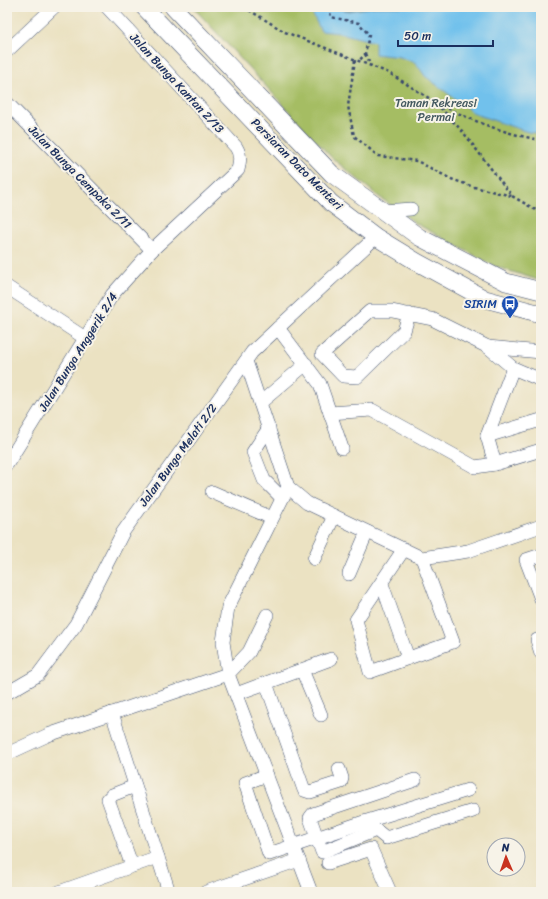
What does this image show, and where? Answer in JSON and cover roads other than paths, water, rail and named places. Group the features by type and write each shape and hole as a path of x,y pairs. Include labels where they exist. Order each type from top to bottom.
{"main road":[{"name":"Persiaran Dato Menteri","path":"144,7 331,202 376,237 417,262 485,299 541,314"},
{"name":"Persiaran Dato Menteri","path":"173,7 332,174 419,238 506,282 541,291"}],"street":[{"path":"7,51 54,7"},
{"name":"Jalan Bunga Kantan 2/13","path":"107,7 236,147 240,154 240,161"},
{"name":"Jalan Bunga Cempaka 2/11","path":"7,103 152,250"},
{"name":"Jalan Bunga Anggerik 2/4","path":"8,459 112,295 152,250 238,170 240,161"},
{"path":"384,212 411,209"},
{"name":"Jalan Bunga Melati 2/2","path":"7,693 38,675 76,624 123,532 252,352 376,237"},
{"path":"7,287 85,338"},
{"path":"409,314 404,331 357,377 343,376 322,354 370,311 392,311 432,318 488,347 513,368 541,380"},
{"path":"278,328 320,384 342,448"},
{"path":"488,347 541,352"},
{"path":"246,361 269,428 285,492 228,607 223,642 228,674 311,892"},
{"path":"260,404 306,364"},
{"path":"495,464 487,436 513,368"},
{"path":"330,413 372,410 475,467 495,464 541,450"},
{"path":"487,436 541,420"},
{"path":"269,428 253,452 264,480 307,503 422,558 468,550 541,526"},
{"path":"212,492 272,518"},
{"path":"314,559 334,516"},
{"path":"349,574 368,532"},
{"path":"404,549 382,584 356,620 370,672 453,642 422,558"},
{"path":"541,555 526,560 541,598"},
{"path":"382,584 408,658"},
{"path":"7,754 48,735 228,674 249,652 267,614"},
{"path":"537,640 541,652"},
{"path":"236,694 331,659"},
{"path":"302,670 321,716"},
{"path":"266,683 304,790 310,792 341,782 342,778 339,769"},
{"path":"112,714 169,892"},
{"path":"267,775 245,783 269,854 468,790"},
{"path":"415,780 313,814 310,818 322,852 376,830 386,838 473,812"},
{"path":"132,866 108,799 112,795 135,786"},
{"path":"328,863 371,849 390,892"},
{"path":"59,892 158,857"},
{"path":"206,892 299,860"}],"water":[{"path":"309,7 336,7 337,9 349,11 374,7 541,7 541,134 528,132 475,114 425,76 416,63 400,57 375,54 375,42 340,33 321,31"}],"place":[{"name":"SIRIM","path":"510,319"}],"park label":[{"name":"Taman Rekreasi Permai","path":"436,110"}]}
